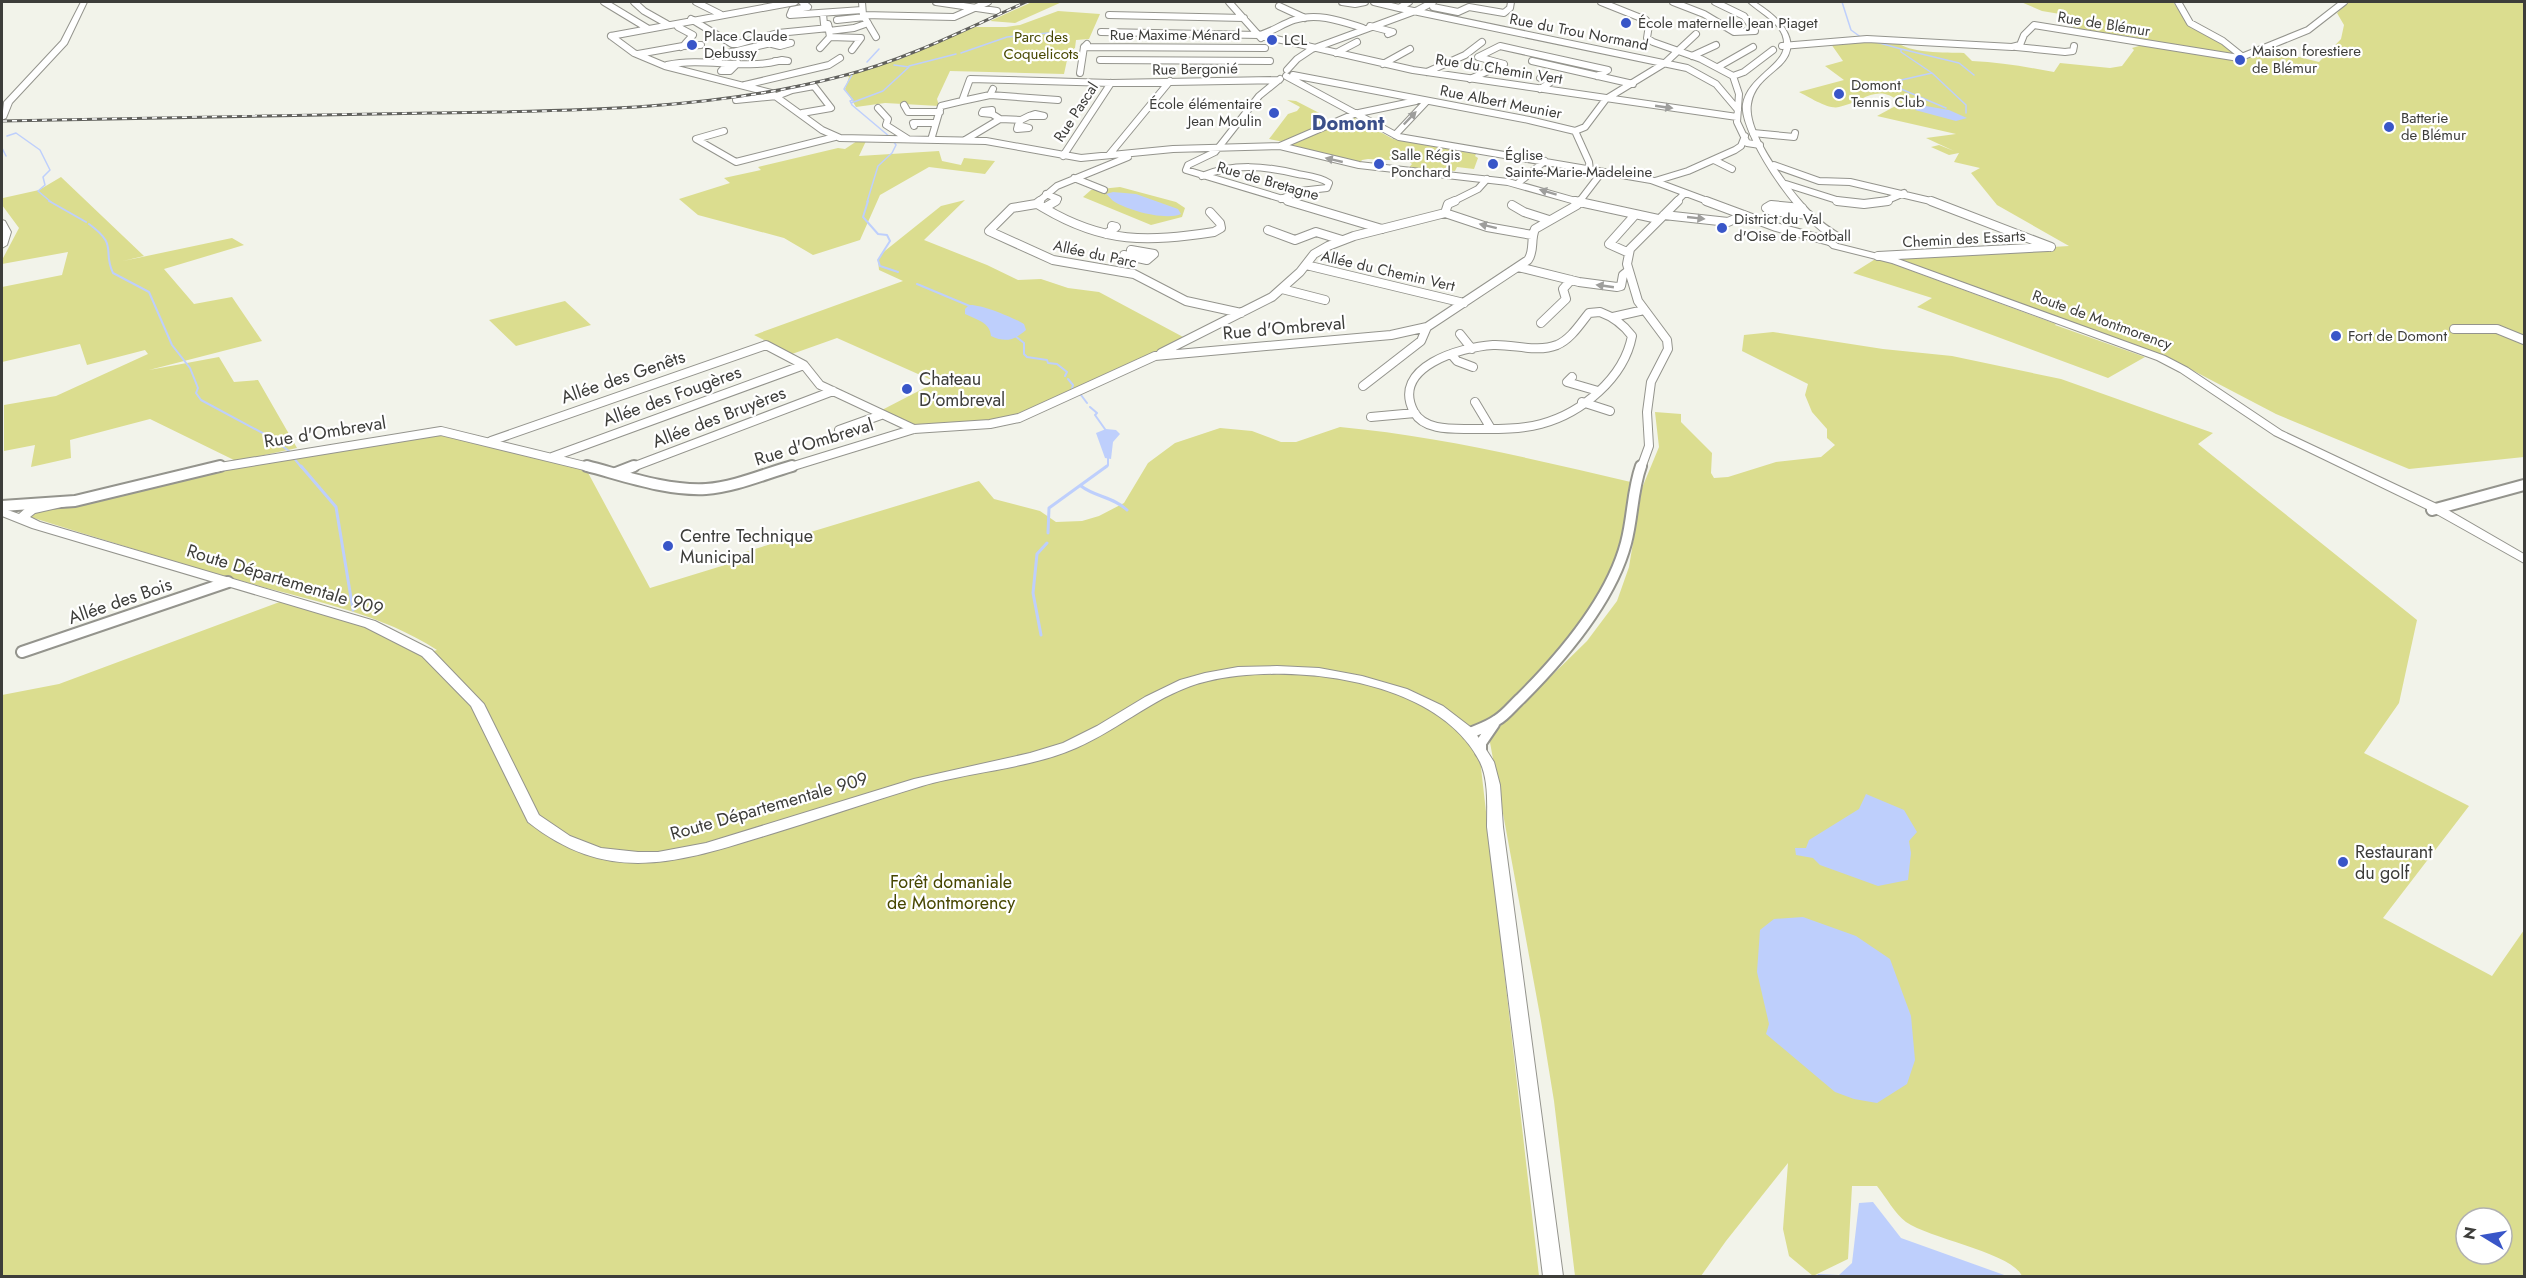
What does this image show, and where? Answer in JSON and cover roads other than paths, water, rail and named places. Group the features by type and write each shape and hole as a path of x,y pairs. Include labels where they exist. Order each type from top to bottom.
{"main road":[{"path":"1750,133 1746,111 1752,95 1763,77 1779,59 1785,45 1784,31 1770,15 1751,2"},
{"path":"2,120 7,115 16,93 64,42 82,17 83,3"},
{"name":"Route de Montmorency","path":"1750,133 1805,211 1838,240 2161,358 2203,383 2263,424 2435,510 2524,559"},
{"path":"2,223 6,232 2,245"},
{"path":"36,525 21,518 31,510 62,503"},
{"name":"Route Départementale 909","path":"2,512 36,525 370,624 427,653 477,704 533,818 549,832 568,843 587,850 617,856 677,855 790,824 919,782 1054,751 1086,737 1166,690 1206,677 1248,671 1283,670 1360,680 1396,690 1440,710 1458,723 1464,736"},
{"path":"1464,736 1481,752 1487,763 1492,782 1553,1276"},
{"path":"1464,736 1482,773 1496,827"}],"street":[{"path":"604,2 647,28"},
{"path":"634,2 644,11 667,24"},
{"path":"698,3 711,2"},
{"path":"795,2 720,14 611,36 638,54 667,65 763,90 777,96 802,113 817,127 835,137"},
{"path":"802,2 808,6 792,10 790,15 954,17 988,2"},
{"path":"862,2 865,16 876,37"},
{"path":"936,2 997,11"},
{"path":"1229,2 1259,35 1280,71"},
{"path":"1342,2 1355,4 1365,2"},
{"name":"Rue du Trou Normand","path":"1379,2 1666,62 1707,76 1726,93 1737,114"},
{"path":"1399,8 1409,2"},
{"path":"1219,147 1280,71 1292,65 1300,56 1316,48 1363,28 1433,4 1458,12 1469,7 1504,13 1510,8 1511,2"},
{"path":"1601,2 1639,15 1650,25 1647,34 1649,40 1718,67 1734,76 1744,74 1760,58 1773,50"},
{"path":"1672,2 1706,15 1726,30 1755,31 1752,22 1715,2"},
{"path":"2178,2 2190,23 2223,41 2242,57 2308,30 2344,2"},
{"path":"698,3 720,14"},
{"path":"1279,6 1305,18"},
{"path":"691,20 732,44 737,44 778,33 829,28 828,24 824,24 824,14"},
{"path":"1109,15 1244,18"},
{"path":"837,20 865,16"},
{"path":"820,48 830,37 830,31 854,28 865,16"},
{"path":"1101,32 1259,35 1316,16 1363,28"},
{"path":"1436,24 1449,18"},
{"name":"Rue de Blémur","path":"1785,45 1867,39 2012,47 2023,42 2024,35 2034,25 2242,57"},
{"path":"1370,26 1394,32 1388,34"},
{"path":"638,54 683,45 693,35 678,27"},
{"path":"1590,170 1575,131 1585,127 1606,99 1666,62 1696,34"},
{"name":"Rue du Chemin Vert","path":"1259,35 1427,72 1606,99 1737,114"},
{"path":"830,37 861,38 852,50"},
{"path":"1336,52 1357,42"},
{"path":"1427,72 1464,55 1482,42"},
{"path":"2023,42 2038,49"},
{"path":"716,62 724,54 736,54 772,44"},
{"path":"647,45 657,50"},
{"name":"Rue Maxime Ménard","path":"1080,73 1085,45 1265,48"},
{"path":"1692,56 1716,45"},
{"path":"1470,79 1504,64 1478,57 1500,46 1608,70 1598,76"},
{"path":"2012,47 2070,52 2073,51 2074,46"},
{"path":"1718,67 1753,47"},
{"path":"1383,64 1410,49"},
{"path":"667,54 681,61"},
{"path":"741,85 829,65 840,58"},
{"path":"667,65 681,61 716,62 736,66 782,60"},
{"path":"1100,60 1280,71 1395,135 1462,149 1545,161 1653,181 1776,227 1838,240"},
{"path":"1532,62 1633,84"},
{"name":"Rue Bergonié","path":"962,101 970,79 1170,81 1280,71"},
{"name":"Rue Albert Meunier","path":"1280,71 1575,131"},
{"path":"1734,76 1739,94 1737,122 1750,133 1794,136 1795,133"},
{"path":"1540,78 1551,82 1540,89"},
{"path":"990,95 996,80"},
{"path":"1109,156 1170,81"},
{"name":"Rue Pascal","path":"1063,156 1111,82"},
{"path":"736,100 777,96 792,90 814,86 831,108 802,113"},
{"path":"1726,93 1752,95"},
{"path":"931,140 942,105 990,95 1058,100"},
{"path":"1280,146 1354,114 1424,101"},
{"path":"1395,135 1424,101"},
{"path":"904,105 911,113 940,112"},
{"path":"878,108 888,119 886,125 909,140"},
{"path":"992,114 1019,122 1029,116"},
{"path":"965,140 1000,118"},
{"path":"914,123 936,123"},
{"path":"724,131 696,139 736,162 835,137 1008,143 1081,158 1219,147 1280,146 1359,165 1517,184 1634,216 1728,222 1744,214"},
{"path":"1653,181 1666,179 1740,148 1750,133"},
{"name":"Rue de Bretagne","path":"1219,147 1209,156 1188,165 1188,172 1382,229"},
{"name":"Allée du Parc","path":"1138,152 1057,186 1036,204 1012,208 989,231 1053,260 1134,274 1186,301 1241,313"},
{"path":"1232,158 1232,167"},
{"path":"1714,160 1732,169"},
{"path":"1517,184 1545,161"},
{"path":"1774,165 1819,181 1850,182 1904,193"},
{"path":"1202,176 1221,168 1275,169 1323,179 1329,183 1327,188 1300,191 1281,199"},
{"path":"1159,355 1269,299 1306,265 1314,254 1342,240 1445,213 1487,227 1532,234 1534,229 1572,209 1602,172"},
{"path":"1074,178 1104,190"},
{"path":"1445,213 1448,204 1478,189 1487,179"},
{"path":"1786,184 1823,197 1850,203 1880,203 1904,193"},
{"name":"Chemin des Essarts","path":"1881,256 2051,247 1940,204 1904,193"},
{"path":"1044,208 1058,199 1046,194"},
{"path":"1481,752 1481,743 1487,731 1540,679 1573,639 1606,591 1619,565 1627,541 1635,483 1649,446 1647,412 1651,382 1668,349 1667,340 1649,312 1644,310 1638,300 1628,271 1629,253 1685,194"},
{"path":"1036,204 1080,227 1141,241 1181,237 1204,242 1221,228 1220,223 1210,212"},
{"path":"1512,205 1524,212 1550,220"},
{"path":"1629,253 1609,244 1634,216"},
{"path":"1106,234 1116,227 1112,226"},
{"path":"1176,229 1181,237"},
{"path":"1268,230 1295,240 1316,232 1342,240"},
{"name":"Rue d'Ombreval","path":"2,506 62,503 87,499 224,465 417,434 446,432 679,489 716,488 914,429 990,424 1019,418 1142,360 1159,355 1400,334 1427,327 1518,267 1533,253 1532,234"},
{"path":"2000,240 2001,251"},
{"path":"1106,268 1141,241"},
{"path":"1124,255 1147,260 1154,254 1131,250"},
{"name":"Allée du Chemin Vert","path":"1306,265 1464,303"},
{"path":"1518,267 1571,280 1617,287 1621,286 1623,275 1628,271"},
{"path":"1541,323 1566,299 1563,289 1571,280"},
{"path":"1282,289 1325,300"},
{"path":"1208,305 1218,296"},
{"path":"1613,317 1644,310"},
{"path":"1600,312 1613,317 1629,331 1632,344 1622,365 1598,391 1553,420 1532,425 1437,427 1419,419 1415,413 1410,388 1418,374 1428,365 1450,354 1499,345 1550,347 1562,343 1589,313 1600,312"},
{"path":"1363,386 1421,340 1427,327"},
{"path":"2454,329 2497,329 2524,340"},
{"path":"1460,334 1472,349"},
{"name":"Allée des Genêts","path":"490,441 766,345 804,365"},
{"path":"1450,354 1456,361 1473,368"},
{"path":"804,365 820,385 914,429"},
{"name":"Allée des Fougères","path":"552,458 804,365"},
{"path":"1572,377 1567,382 1598,391"},
{"name":"Allée des Bruyères","path":"616,473 833,392"},
{"path":"1475,402 1490,427"},
{"path":"1582,402 1610,411"},
{"path":"1371,417 1415,413"},
{"path":"839,430 880,415"},
{"path":"2435,510 2524,485"},
{"name":"Allée des Bois","path":"22,652 228,582"},
{"path":"1464,736 1498,720"},
{"path":"1464,736 1487,731"}],"water":[{"path":"1920,105 1949,110 1967,118 1956,121 1915,110"},
{"path":"1113,192 1136,194 1178,209 1181,214 1166,216 1136,211 1118,204 1106,194"},
{"path":"969,305 989,309 1012,318 1024,324 1026,330 1010,339 991,336 985,324 965,314 965,309"},
{"path":"1106,429 1116,430 1120,434 1113,442 1111,459 1105,458 1096,433"},
{"path":"1866,794 1904,810 1917,832 1909,841 1911,853 1908,880 1878,886 1820,865 1813,858 1796,855 1795,848 1806,848 1809,840 1859,809"},
{"path":"1803,917 1856,936 1890,959 1911,1016 1915,1060 1907,1084 1877,1103 1854,1099 1835,1092 1766,1034 1769,1024 1757,972 1760,930 1774,919"},
{"path":"1873,1202 1901,1238 2007,1276 1817,1276 1818,1274 1839,1275 1852,1263 1859,1203"}],"waterway":[{"path":"1842,2 1851,30 1862,38"},
{"path":"1037,34 1049,33"},
{"path":"961,53 1007,37 1033,34"},
{"path":"1876,42 1901,49"},
{"path":"867,62 879,49"},
{"path":"1901,49 1959,63 1974,75"},
{"path":"1901,49 1901,52 1932,73"},
{"path":"909,66 956,54"},
{"path":"851,103 883,91 909,67 894,65"},
{"path":"1888,83 1932,73"},
{"path":"1932,73 1966,105 1966,113"},
{"path":"851,103 850,101 853,100 844,89 852,75"},
{"path":"1901,89 1946,108"},
{"path":"851,103 890,137"},
{"path":"7,136 16,133 40,150 50,170 43,177 45,185 38,191 51,202"},
{"path":"867,202 878,166 892,153 896,145 894,142"},
{"path":"2,148 6,156"},
{"path":"49,201 86,222"},
{"path":"868,201 863,217 878,234 887,235 890,241 878,260 880,266 898,272"},
{"path":"89,224 107,243 113,273 149,292 172,345 190,368 198,388 196,393 201,400 268,436 289,451"},
{"path":"917,284 972,307"},
{"path":"1015,336 1024,343 1024,354 1027,357 1057,364 1067,372 1065,376"},
{"path":"1068,379 1073,385 1072,388"},
{"path":"1081,395 1087,403"},
{"path":"1090,407 1097,413 1095,415 1107,432"},
{"path":"1107,466 1108,456"},
{"path":"293,457 302,468"},
{"path":"301,466 336,507 353,610"},
{"path":"1048,533 1049,508 1107,466"},
{"path":"1081,486 1116,502 1127,510"},
{"path":"1041,635 1033,593 1037,554 1047,543"}],"railway":[{"path":"2,121 586,110 689,103 792,88 866,69 936,43 1026,2"}],"place":[{"name":"École maternelle Jean Piaget","path":"1626,23"},
{"name":"LCL","path":"1272,40"},
{"name":"Place Claude Debussy","path":"692,45"},
{"name":"Maison forestiere de Blémur","path":"2240,60"},
{"name":"Domont Tennis Club","path":"1839,94"},
{"name":"École élémentaire Jean Moulin","path":"1274,113"},
{"name":"Batterie de Blémur","path":"2389,127"},
{"name":"Salle Régis Ponchard","path":"1379,164"},
{"name":"Église Sainte-Marie-Madeleine","path":"1493,164"},
{"name":"District du Val d'Oise de Football","path":"1722,228"},
{"name":"Fort de Domont","path":"2336,336"},
{"name":"Chateau D'ombreval","path":"907,389"},
{"name":"Centre Technique Municipal","path":"668,546"},
{"name":"Restaurant du golf","path":"2343,862"}],"district":[{"name":"Domont","path":"1348,123"}],"park label":[{"name":"Parc des Coquelicots","path":"1041,46"},
{"name":"Forêt domaniale de Montmorency","path":"951,892"}]}
